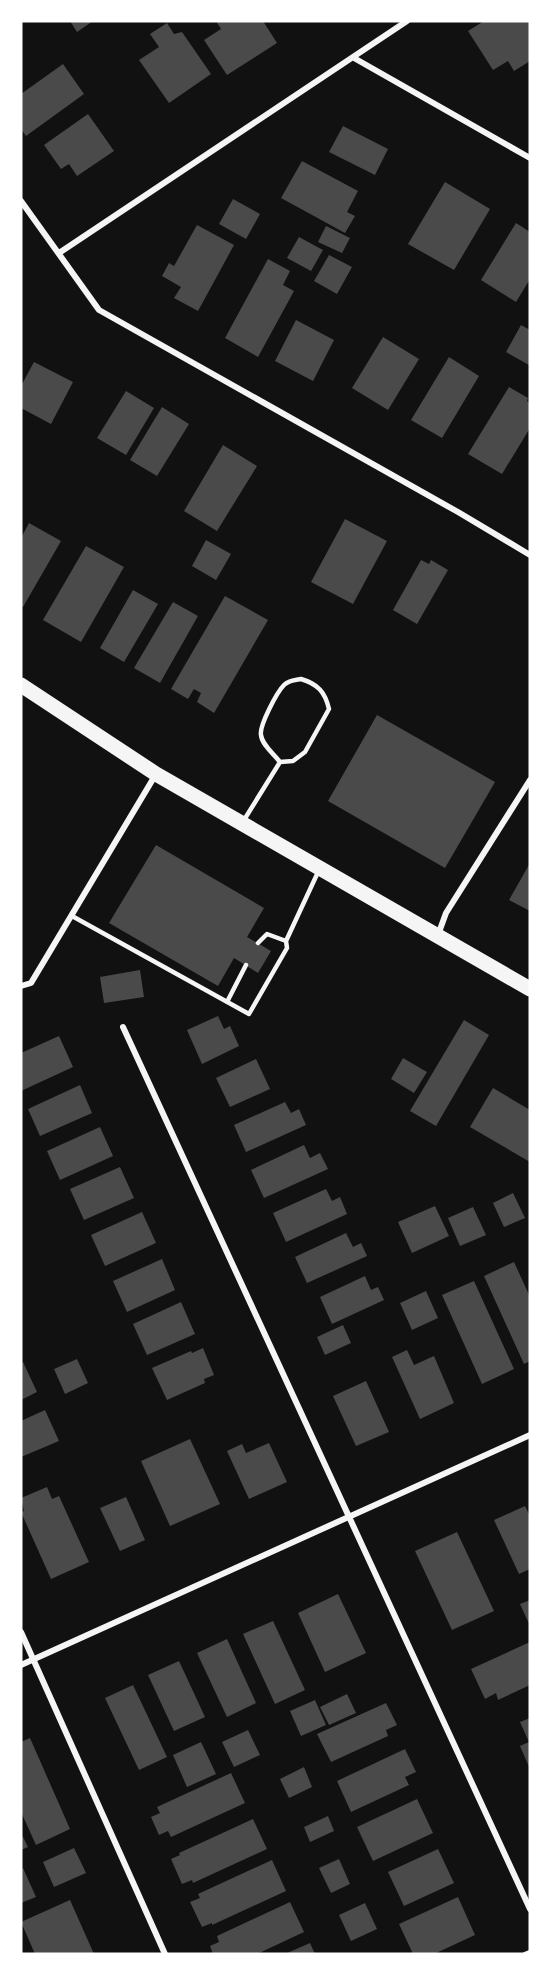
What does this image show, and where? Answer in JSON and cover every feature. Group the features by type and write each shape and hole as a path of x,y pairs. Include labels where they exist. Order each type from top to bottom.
{"main road":[{"path":"21,685 156,774 530,989"}],"street":[{"path":"59,253 407,21"},
{"path":"354,58 530,158"},
{"path":"21,201 99,310 458,512 530,555"},
{"path":"21,986 31,983 156,774"},
{"path":"438,935 446,913 530,780"},
{"path":"123,1027 530,1909"},
{"path":"21,1665 530,1435"},
{"path":"21,1632 165,1954"}],"lane":[{"path":"291,680 309,681 320,687 327,698 329,708 305,752 293,761 280,762 264,742 261,736 261,726 283,686 291,680"},
{"path":"242,823 280,762"},
{"path":"72,916 249,1014 287,948 286,941 321,868"},
{"path":"258,943 267,934 286,941"},
{"path":"226,1002 246,965"},
{"path":"525,1954 530,1952"}],"building":[{"path":"70,21 93,21 77,32"},
{"path":"216,21 263,21 277,43 227,75 204,40 221,29"},
{"path":"484,21 530,21 530,61 514,71 508,61 493,70 468,31"},
{"path":"167,23 174,34 182,32 211,74 169,103 139,60 159,47 150,34"},
{"path":"63,64 84,94 26,136 21,129 21,94"},
{"path":"88,114 114,151 77,176 69,164 61,169 44,145"},
{"path":"343,126 388,149 375,175 329,152"},
{"path":"302,161 358,191 347,212 355,216 345,233 281,198"},
{"path":"445,182 490,209 454,270 408,244"},
{"path":"233,199 260,214 246,239 219,224"},
{"path":"516,223 530,232 530,279 516,302 481,280"},
{"path":"197,225 234,245 198,311 174,298 181,287 162,276 169,263 174,266"},
{"path":"326,226 350,238 342,253 318,242"},
{"path":"299,237 323,250 311,271 287,258"},
{"path":"329,255 352,267 337,294 314,281"},
{"path":"268,259 290,271 283,285 294,291 258,357 225,338"},
{"path":"296,320 334,340 313,381 275,361"},
{"path":"521,325 530,330 529,365 506,352"},
{"path":"383,337 419,359 388,410 352,388"},
{"path":"449,357 479,376 442,438 411,420"},
{"path":"34,362 73,382 51,424 21,408 21,386"},
{"path":"509,387 528,398 530,428 502,474 468,454"},
{"path":"126,391 154,408 126,455 97,438"},
{"path":"162,407 189,424 157,476 130,460"},
{"path":"223,445 257,466 217,531 184,511"},
{"path":"345,519 387,541 353,604 311,582"},
{"path":"29,523 61,541 23,607 21,606 21,538"},
{"path":"206,540 231,554 216,580 192,566"},
{"path":"86,546 124,567 81,642 43,620"},
{"path":"421,560 429,564 431,560 448,570 417,624 393,610"},
{"path":"133,590 158,604 124,662 100,648"},
{"path":"225,596 268,620 214,713 197,702 201,693 194,689 188,699 171,689"},
{"path":"173,602 198,616 160,683 134,668"},
{"path":"377,715 495,782 445,868 328,801"},
{"path":"156,845 264,908 247,937 271,951 258,973 234,958 218,986 109,923"},
{"path":"530,863 530,911 509,900"},
{"path":"140,970 144,997 104,1003 100,977"},
{"path":"218,1016 224,1029 230,1026 239,1046 202,1064 187,1030"},
{"path":"464,1020 489,1035 436,1126 410,1111"},
{"path":"59,1036 73,1067 21,1091 21,1053"},
{"path":"403,1058 427,1072 414,1093 391,1079"},
{"path":"256,1059 270,1089 230,1107 216,1078"},
{"path":"80,1085 92,1113 40,1136 28,1109"},
{"path":"493,1088 530,1110 530,1162 470,1127"},
{"path":"285,1102 291,1113 299,1109 306,1125 246,1152 234,1125"},
{"path":"100,1127 113,1156 60,1180 47,1151"},
{"path":"304,1145 310,1158 320,1153 328,1169 264,1198 251,1170"},
{"path":"120,1167 134,1198 84,1220 70,1189"},
{"path":"326,1189 332,1201 340,1197 347,1214 286,1242 273,1213"},
{"path":"513,1193 525,1218 504,1227 493,1203"},
{"path":"435,1206 449,1236 412,1253 398,1222"},
{"path":"473,1207 486,1235 460,1246 448,1218"},
{"path":"142,1212 156,1243 105,1266 91,1235"},
{"path":"346,1233 353,1247 361,1243 367,1256 307,1283 295,1257"},
{"path":"162,1259 175,1290 127,1312 113,1281"},
{"path":"514,1262 530,1297 530,1361 524,1364 484,1276"},
{"path":"365,1276 371,1290 378,1287 384,1300 332,1324 320,1297"},
{"path":"474,1281 514,1369 482,1384 442,1295"},
{"path":"426,1291 438,1318 412,1330 400,1303"},
{"path":"181,1302 195,1334 147,1355 133,1324"},
{"path":"343,1325 351,1343 325,1355 317,1337"},
{"path":"203,1348 214,1375 204,1379 205,1383 167,1400 152,1368"},
{"path":"407,1350 414,1365 434,1356 454,1403 420,1419 392,1357"},
{"path":"77,1359 88,1383 65,1394 54,1369"},
{"path":"23,1362 37,1392 21,1400 21,1363"},
{"path":"366,1381 389,1432 356,1446 333,1396"},
{"path":"45,1410 59,1441 21,1457 21,1421"},
{"path":"190,1439 220,1504 170,1526 141,1461"},
{"path":"269,1443 287,1482 249,1499 227,1451 242,1444 246,1453"},
{"path":"47,1487 52,1499 59,1496 89,1562 51,1579 21,1512 24,1511 21,1498"},
{"path":"126,1497 145,1540 120,1551 100,1508"},
{"path":"525,1506 530,1516 530,1569 519,1574 494,1520"},
{"path":"457,1532 494,1611 452,1630 415,1551"},
{"path":"338,1594 366,1653 325,1672 298,1613"},
{"path":"530,1600 530,1626 520,1604"},
{"path":"273,1621 305,1690 275,1704 243,1634"},
{"path":"227,1639 256,1703 227,1717 197,1653"},
{"path":"530,1642 530,1685 498,1700 496,1693 485,1699 471,1669"},
{"path":"179,1661 205,1717 174,1731 148,1675"},
{"path":"133,1685 167,1757 139,1770 105,1698"},
{"path":"347,1694 356,1713 329,1725 320,1707"},
{"path":"315,1700 326,1725 301,1736 290,1711"},
{"path":"386,1703 397,1725 386,1730 388,1736 331,1762 317,1734"},
{"path":"530,1718 530,1769 520,1746 529,1742 520,1722"},
{"path":"248,1730 260,1755 234,1767 222,1742"},
{"path":"30,1738 70,1829 36,1845 21,1812 21,1742"},
{"path":"201,1742 216,1774 187,1787 173,1755"},
{"path":"405,1749 416,1772 405,1777 409,1785 351,1812 337,1781"},
{"path":"304,1767 312,1787 289,1798 280,1779"},
{"path":"231,1773 245,1803 171,1837 168,1831 159,1835 151,1817 160,1813 157,1807"},
{"path":"417,1799 433,1833 373,1861 357,1827"},
{"path":"328,1816 334,1831 310,1842 304,1827"},
{"path":"253,1819 267,1849 193,1883 192,1880 182,1884 171,1859 180,1855 179,1853"},
{"path":"21,1833 28,1847 21,1850"},
{"path":"74,1848 86,1873 54,1887 43,1862"},
{"path":"438,1849 454,1883 404,1906 388,1872"},
{"path":"339,1859 350,1884 331,1893 319,1868"},
{"path":"272,1860 286,1891 212,1925 212,1923 202,1927 190,1902 200,1898 198,1894"},
{"path":"23,1868 36,1897 21,1903 21,1869"},
{"path":"458,1897 475,1935 434,1954 413,1954 399,1924"},
{"path":"70,1900 94,1954 35,1954 21,1922"},
{"path":"290,1902 304,1932 257,1954 213,1954 210,1946 219,1942 217,1936"},
{"path":"365,1903 377,1929 351,1941 339,1915"},
{"path":"310,1943 315,1954 285,1954"}]}
